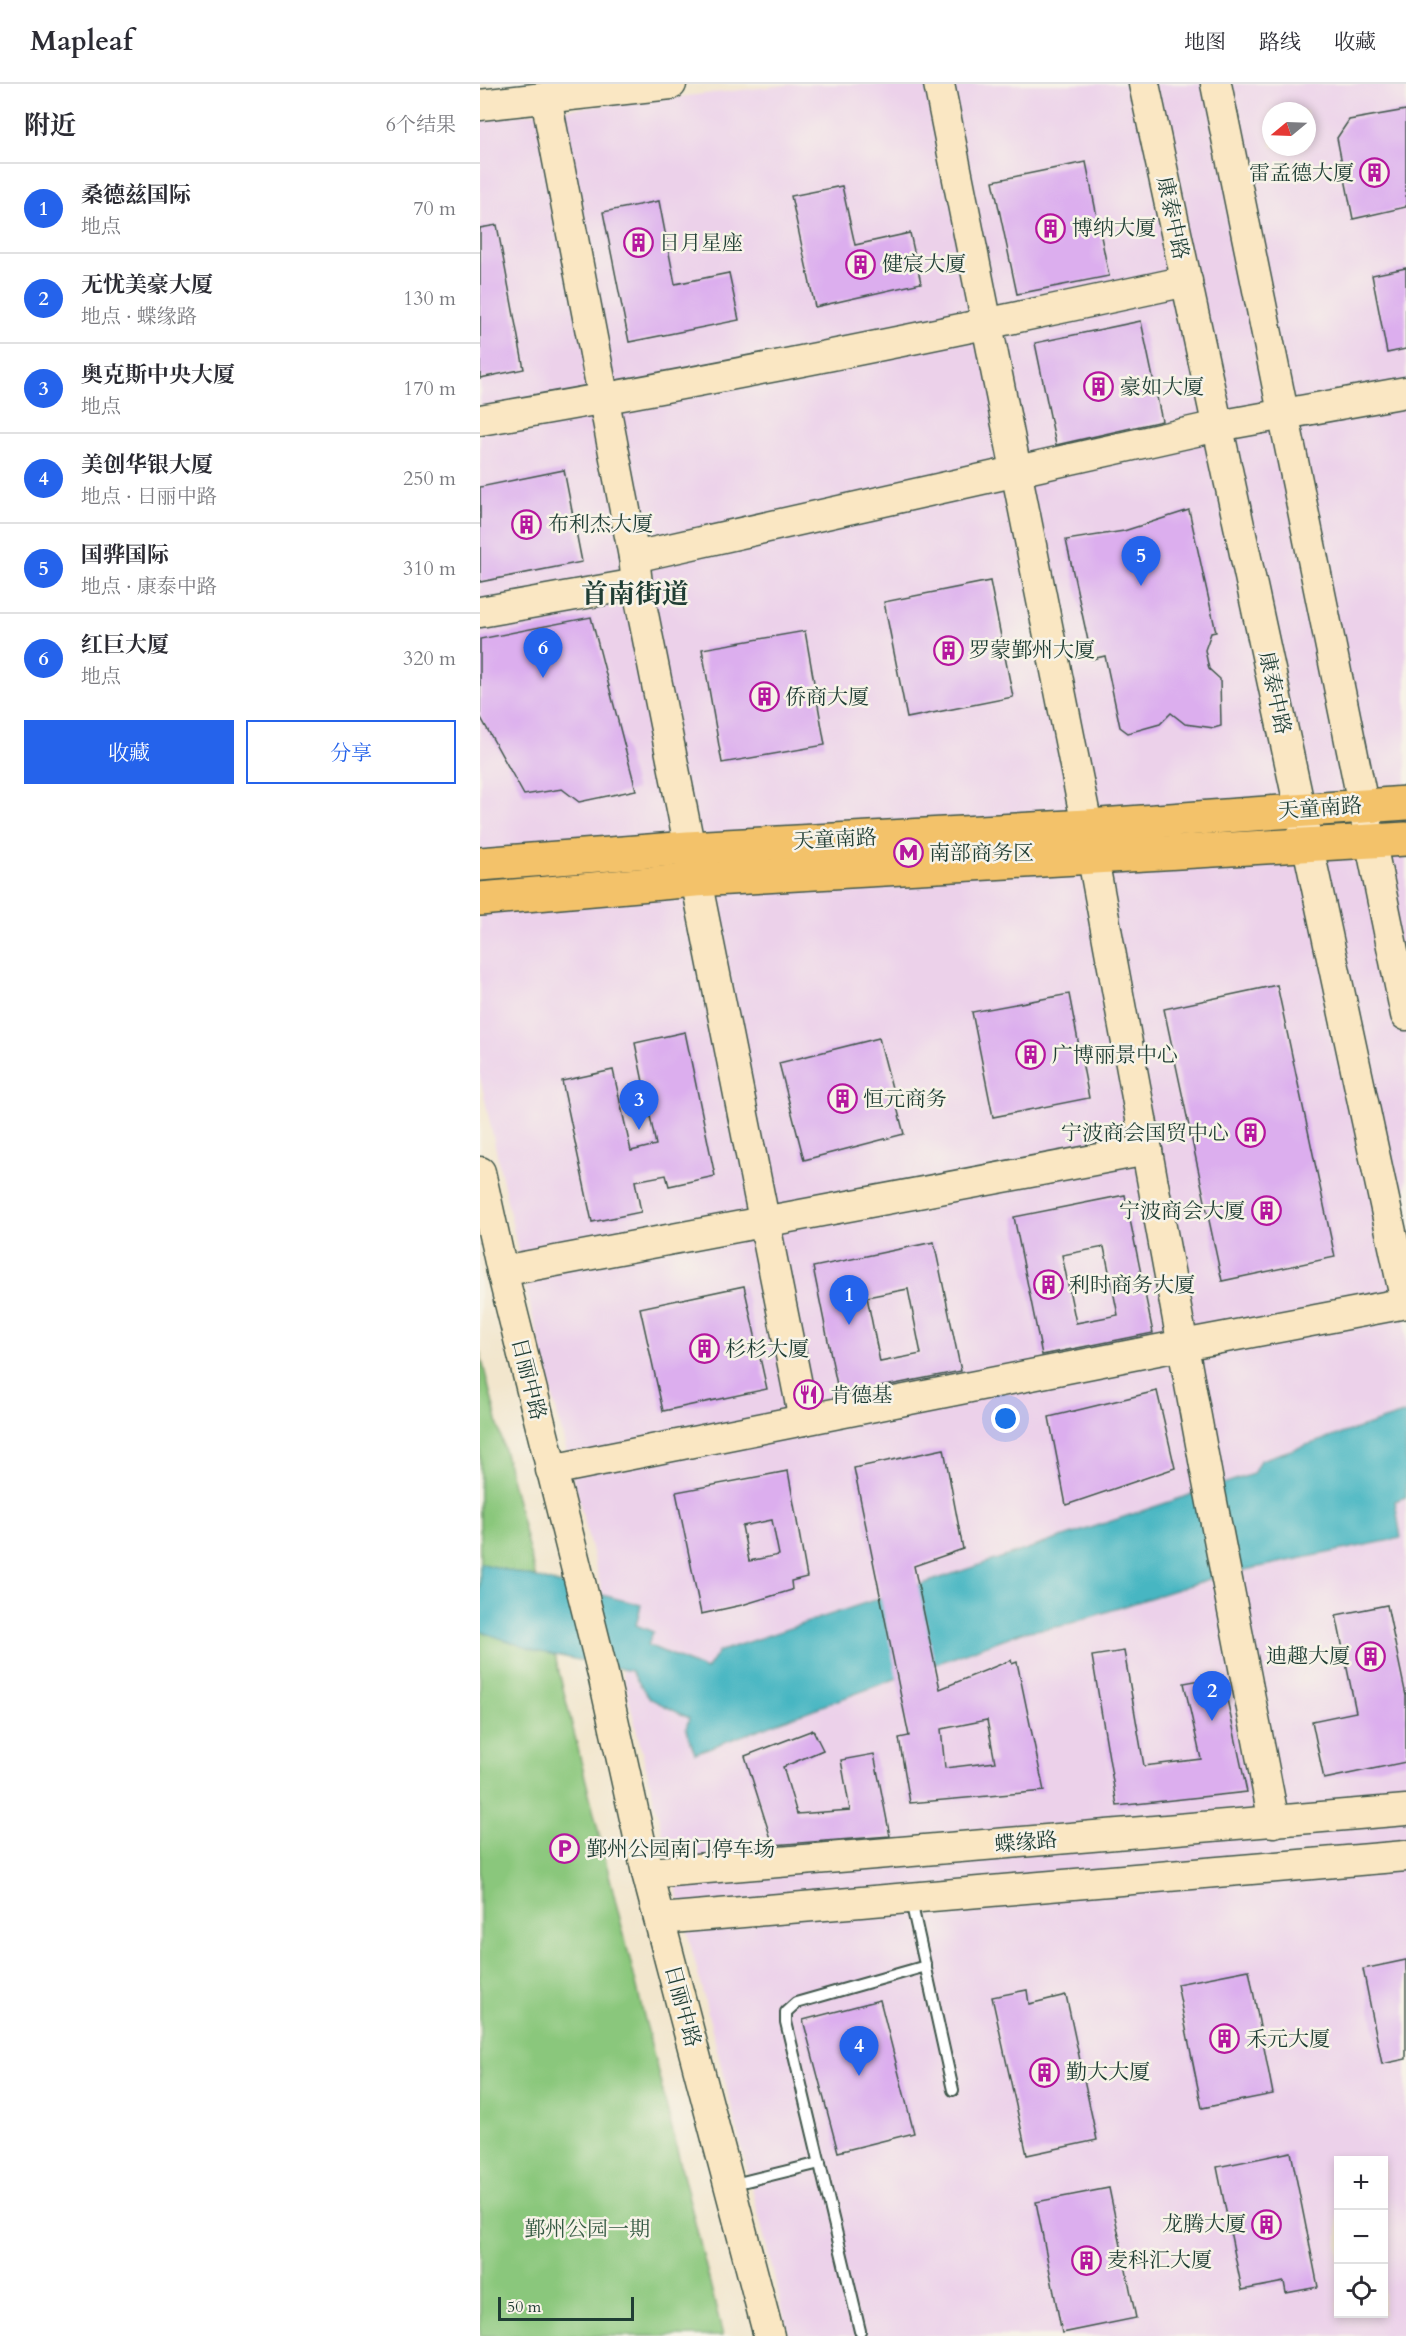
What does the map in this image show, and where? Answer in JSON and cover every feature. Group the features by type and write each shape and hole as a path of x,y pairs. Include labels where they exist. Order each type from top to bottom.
{"main road":[{"name":"天童南路","path":"480,864 688,848 1087,826 1406,802"},
{"name":"天童南路","path":"480,899 695,880 1406,839"}],"street":[{"path":"480,105 671,84"},
{"path":"939,84 1093,857 1208,1482 1274,1822"},
{"name":"康泰中路","path":"1144,84 1406,1303"},
{"path":"1216,84 1406,1015"},
{"path":"546,98 688,848 804,1420"},
{"path":"480,420 603,399 987,324 1187,281"},
{"path":"480,612 1016,471 1218,426 1406,392"},
{"path":"491,1269 764,1222 1147,1149"},
{"name":"日丽中路","path":"480,1172 491,1269 537,1498 571,1582"},
{"name":"日丽中路","path":"491,1269 551,1470 571,1582"},
{"path":"551,1470 1406,1303"},
{"path":"571,1582 650,1919 1406,1856"},
{"name":"日丽中路","path":"594,1678 647,1873 650,1919 750,2336"},
{"name":"蝶缘路","path":"647,1873 1406,1810"},
{"name":"日丽中路","path":"650,1919 730,2185 769,2336"}],"lane":[{"path":"911,1898 953,2090"},
{"path":"860,2331 786,2022 786,2012 796,2003 926,1966"},
{"path":"730,2185 820,2163"}],"shaded area":[{"name":"南部商务区","path":"795,84 1406,84 1406,2336 789,2336 531,1310 480,1077 480,119"}],"green space":[{"name":"鄞州公园一期","path":"480,1352 723,2336 480,2336"}],"water":[{"path":"1406,1413 1406,1497 1395,1501 1401,1538 1225,1574 1062,1626 1022,1632 695,1753 686,1729 689,1718 649,1698 631,1671 536,1651 480,1631 480,1563 641,1605 636,1625 653,1632 648,1645 706,1670 718,1652 1253,1474 1260,1460"}],"building":[{"name":"雷孟德大厦","path":"1406,110 1406,207 1353,219 1337,138 1349,120"},
{"name":"博纳大厦","path":"1086,162 1109,276 1017,294 993,181"},
{"name":"健宸大厦","path":"842,186 855,245 910,233 921,283 815,307 791,196"},
{"name":"日月星座","path":"659,201 675,284 729,273 739,320 629,342 603,212"},
{"path":"497,225 524,369 480,378 480,228"},
{"path":"1406,268 1406,349 1387,353 1372,275"},
{"name":"豪如大厦","path":"1141,321 1162,421 1056,445 1035,343"},
{"name":"布利杰大厦","path":"564,470 582,562 480,582 480,487"},
{"path":"1189,510 1216,632 1211,633 1205,650 1209,669 1220,679 1221,726 1214,728 1185,724 1171,713 1160,724 1128,733 1120,727 1105,656 1092,659 1066,540 1124,531"},
{"name":"罗蒙鄞州大厦","path":"990,581 1013,697 907,718 884,602"},
{"path":"591,617 636,790 579,802 562,789 524,795 480,716 480,639"},
{"name":"侨商大厦","path":"805,631 825,745 722,763 702,649"},
{"name":"宁波商会国贸中心","path":"1277,985 1335,1257 1222,1281 1164,1009"},
{"name":"广博丽景中心","path":"1069,994 1089,1098 993,1117 972,1012"},
{"path":"685,1032 715,1176 669,1186 666,1175 635,1181 641,1212 592,1222 562,1081 613,1070 631,1151 656,1145 635,1043"},
{"name":"恒元商务","path":"879,1038 904,1134 804,1160 779,1063"},
{"name":"利时商务大厦","path":"1125,1195 1153,1333 1042,1355 1014,1217","holes":["1104,1247 1118,1315 1076,1323 1062,1255"]},
{"path":"934,1242 961,1371 839,1395 813,1267","holes":["908,1289 921,1354 880,1362 867,1297"]},
{"name":"杉杉大厦","path":"744,1286 767,1389 663,1411 640,1308"},
{"path":"1157,1391 1175,1468 1066,1505 1049,1417"},
{"path":"944,1449 963,1549 914,1566 940,1689 1011,1660 1012,1664 1017,1662 1044,1791 910,1803 899,1738 909,1736 854,1468","holes":["987,1720 995,1762 945,1768 941,1729"]},
{"path":"788,1471 807,1577 791,1581 792,1590 701,1614 676,1492","holes":["772,1520 779,1555 749,1561 742,1526"]},
{"name":"迪趣大厦","path":"1387,1605 1406,1696 1406,1762 1324,1779 1312,1721 1356,1712 1336,1615"},
{"path":"1124,1651 1144,1766 1201,1759 1184,1683 1222,1676 1247,1792 1117,1806 1092,1656"},
{"path":"813,1730 823,1750 783,1767 797,1814 850,1810 841,1760 874,1754 890,1836 773,1845 745,1756"},
{"path":"1406,1960 1406,2059 1382,2064 1363,1969"},
{"name":"禾元大厦","path":"1249,1970 1273,2094 1202,2108 1177,1984"},
{"name":"勤大大厦","path":"1027,1990 1029,2004 1066,1995 1097,2140 1027,2155 992,1997"},
{"path":"880,2000 914,2133 838,2152 803,2020"},
{"name":"龙腾大厦","path":"1291,2152 1318,2287 1286,2293 1284,2282 1242,2290 1217,2167"},
{"name":"麦科汇大厦","path":"1109,2188 1136,2318 1062,2333 1036,2202"}],"place":[{"name":"雷孟德大厦","path":"1375,173"},
{"name":"博纳大厦","path":"1051,228"},
{"name":"日月星座","path":"638,243"},
{"name":"健宸大厦","path":"861,264"},
{"name":"豪如大厦","path":"1099,387"},
{"name":"布利杰大厦","path":"527,524"},
{"name":"国骅国际","path":"1141,586"},
{"name":"罗蒙鄞州大厦","path":"948,650"},
{"name":"红巨大厦","path":"543,678"},
{"name":"侨商大厦","path":"764,697"},
{"name":"南部商务区","path":"908,853"},
{"name":"广博丽景中心","path":"1031,1055"},
{"name":"恒元商务","path":"842,1099"},
{"name":"奥克斯中央大厦","path":"639,1130"},
{"name":"宁波商会国贸中心","path":"1250,1133"},
{"name":"宁波商会大厦","path":"1266,1211"},
{"name":"利时商务大厦","path":"1048,1285"},
{"name":"桑德兹国际","path":"849,1325"},
{"name":"杉杉大厦","path":"704,1349"},
{"name":"肯德基","path":"809,1395"},
{"name":"迪趣大厦","path":"1371,1656"},
{"name":"无忧美豪大厦","path":"1212,1721"},
{"name":"鄞州公园南门停车场","path":"565,1849"},
{"name":"禾元大厦","path":"1225,2039"},
{"name":"勤大大厦","path":"1045,2072"},
{"name":"美创华银大厦","path":"859,2076"},
{"name":"龙腾大厦","path":"1267,2224"},
{"name":"麦科汇大厦","path":"1086,2260"}],"district":[{"name":"首南街道","path":"635,594"}]}
